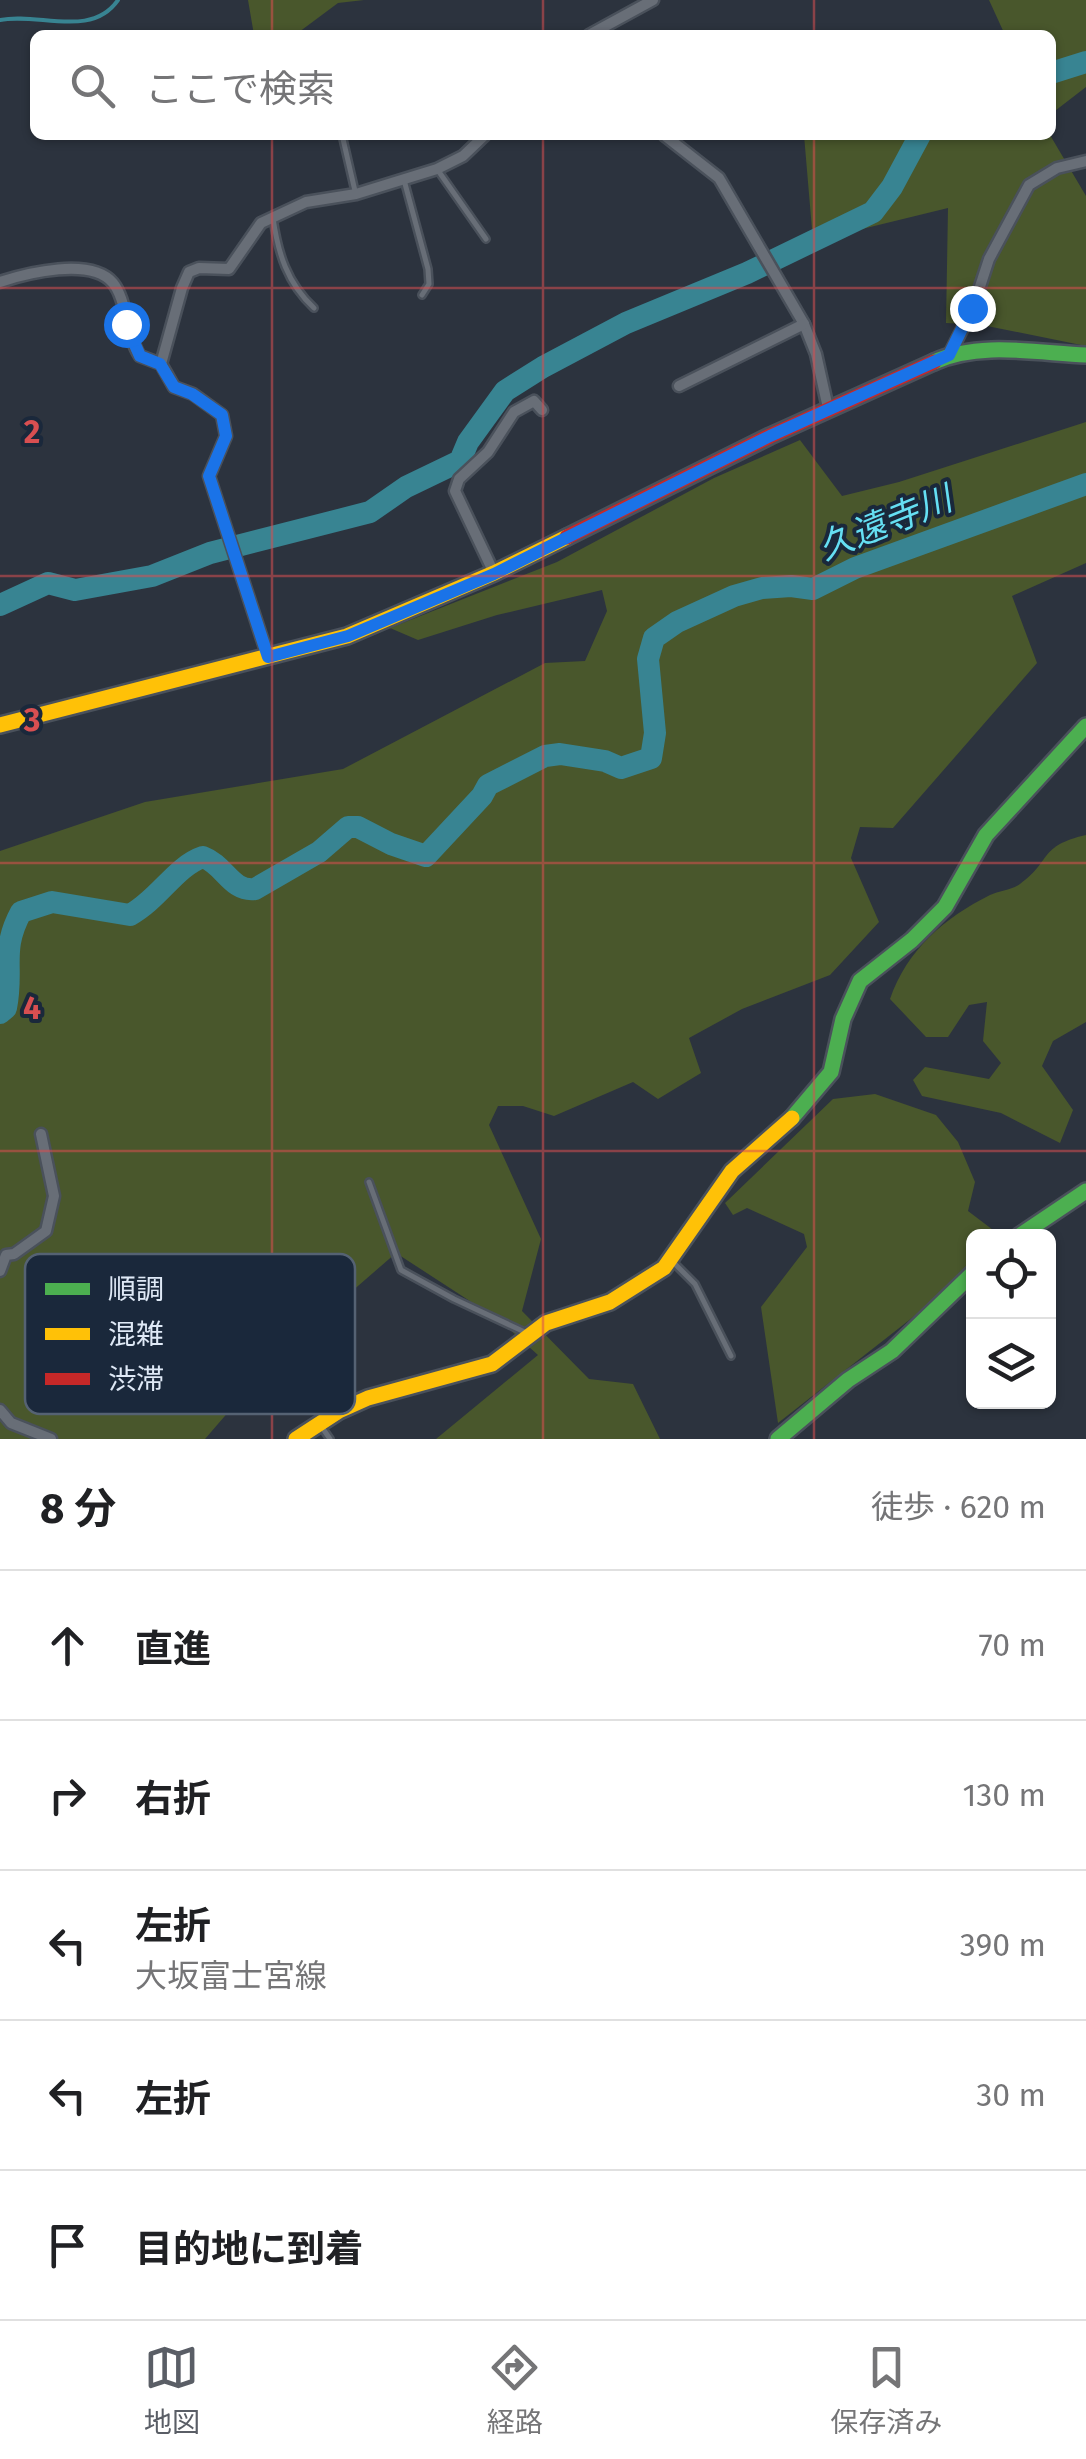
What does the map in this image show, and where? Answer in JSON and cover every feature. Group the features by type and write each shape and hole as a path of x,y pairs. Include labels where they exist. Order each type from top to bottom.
{"street":[{"path":"598,30 654,0"},
{"path":"160,364 189,272 199,268 229,269 261,222 306,202 356,194 437,169 462,156 480,140"},
{"path":"670,140 719,178 804,324 816,354 828,408"},
{"path":"949,355 990,259 1029,184 1057,168 1086,161"},
{"path":"0,282 64,268 96,272 113,282 140,356 160,364 174,387 213,406 226,425 226,436 209,476 268,657"},
{"path":"679,386 804,324"},
{"path":"0,725 348,636 494,574 828,408 949,355 981,350 1086,356"},
{"path":"494,574 455,491 459,480 488,452 514,412 534,401 542,410"},
{"path":"355,1405 368,1398 492,1364 546,1323 610,1302 672,1260 732,1171 804,1108 831,1072 843,1019 860,981 912,940 945,907 986,835 1086,726"},
{"path":"0,1271 6,1255 14,1254 46,1231 54,1196 41,1134"},
{"path":"1029,1229 1086,1191"},
{"path":"778,1439 848,1380 892,1351 966,1280"},
{"path":"0,1410 11,1424 51,1439"},
{"path":"296,1439 338,1414"}],"lane":[{"path":"343,140 356,194"},
{"path":"437,169 486,239"},
{"path":"404,180 428,269 429,284 422,294"},
{"path":"273,218 278,256 301,296 314,308"},
{"path":"368,1182 401,1270 532,1334"},
{"path":"672,1260 695,1284 731,1356"},
{"path":"320,1424 330,1439"}],"green space":[{"path":"248,0 364,0 338,3 302,30 253,30"},
{"path":"989,0 1086,0 1086,87 1056,110 1056,30 1003,30"},
{"path":"804,140 1053,140 1086,196 1086,346 982,325 946,323 948,208 813,241"},
{"path":"1086,422 1086,563 1012,596 1037,663 893,828 860,827 851,858 879,922 830,975 742,1009 689,1038 701,1073 658,1099 633,1082 554,1116 523,1106 498,1106 489,1125 541,1239 522,1311 589,1379 633,1384 660,1439 436,1439 538,1355 499,1320 396,1253 355,1289 355,1254 25,1254 25,1414 227,1414 205,1439 0,1439 0,851 145,802 343,769 545,663 585,661 607,611 602,590 497,615 418,640 390,628 557,562 714,478 800,440 842,496 899,482"},
{"path":"1086,835 1086,1022 1053,1041 1042,1066 1073,1110 1060,1143 1001,1113 922,1096 913,1080 925,1067 989,1079 1001,1063 983,1041 987,1002 969,1005 948,1037 926,1037 890,999 906,965 943,925 990,895 1017,886 1052,849"},
{"path":"875,1094 936,1115 958,1142 975,1182 968,1211 992,1229 966,1229 966,1269 917,1314 778,1423 761,1307 807,1247 804,1234 747,1208 733,1215 725,1203 833,1099"}],"waterway":[{"path":"0,20 79,21 107,12 118,0"},
{"path":"1056,71 1086,62"},
{"path":"0,605 48,583 75,590 152,576 210,553 370,512 406,487 460,461 468,442 505,391 543,367 626,323 747,273 873,212 892,187 917,140"},
{"name":"久遠寺川","path":"0,1013 6,1008 9,949 21,912 52,902 130,915 184,868 203,857 240,886 255,889 319,852 348,827 358,827 426,856 488,785 545,756 560,754 605,761 621,768 651,758 655,733 648,659 654,638 677,622 762,588 813,589 855,568 1086,484"}],"traffic: fast":[{"path":"934,362 989,350 1086,355"},
{"path":"792,1118 831,1072 843,1019 860,981 912,940 945,907 986,835 1086,726"},
{"path":"1029,1229 1086,1191"},
{"path":"778,1439 848,1380 892,1351 966,1280"}],"traffic: slow":[{"path":"0,725 347,636 567,537"},
{"path":"355,1404 492,1364 546,1323 610,1302 664,1268 732,1171 792,1118"},
{"path":"296,1439 334,1414"}],"traffic: jam":[{"path":"567,537 770,436 934,362"}],"route":[{"path":"126,324 140,356 160,364 174,387 213,406 222,415 226,436 209,476 268,657 348,636 494,574 770,436 949,355 972,308"}]}
